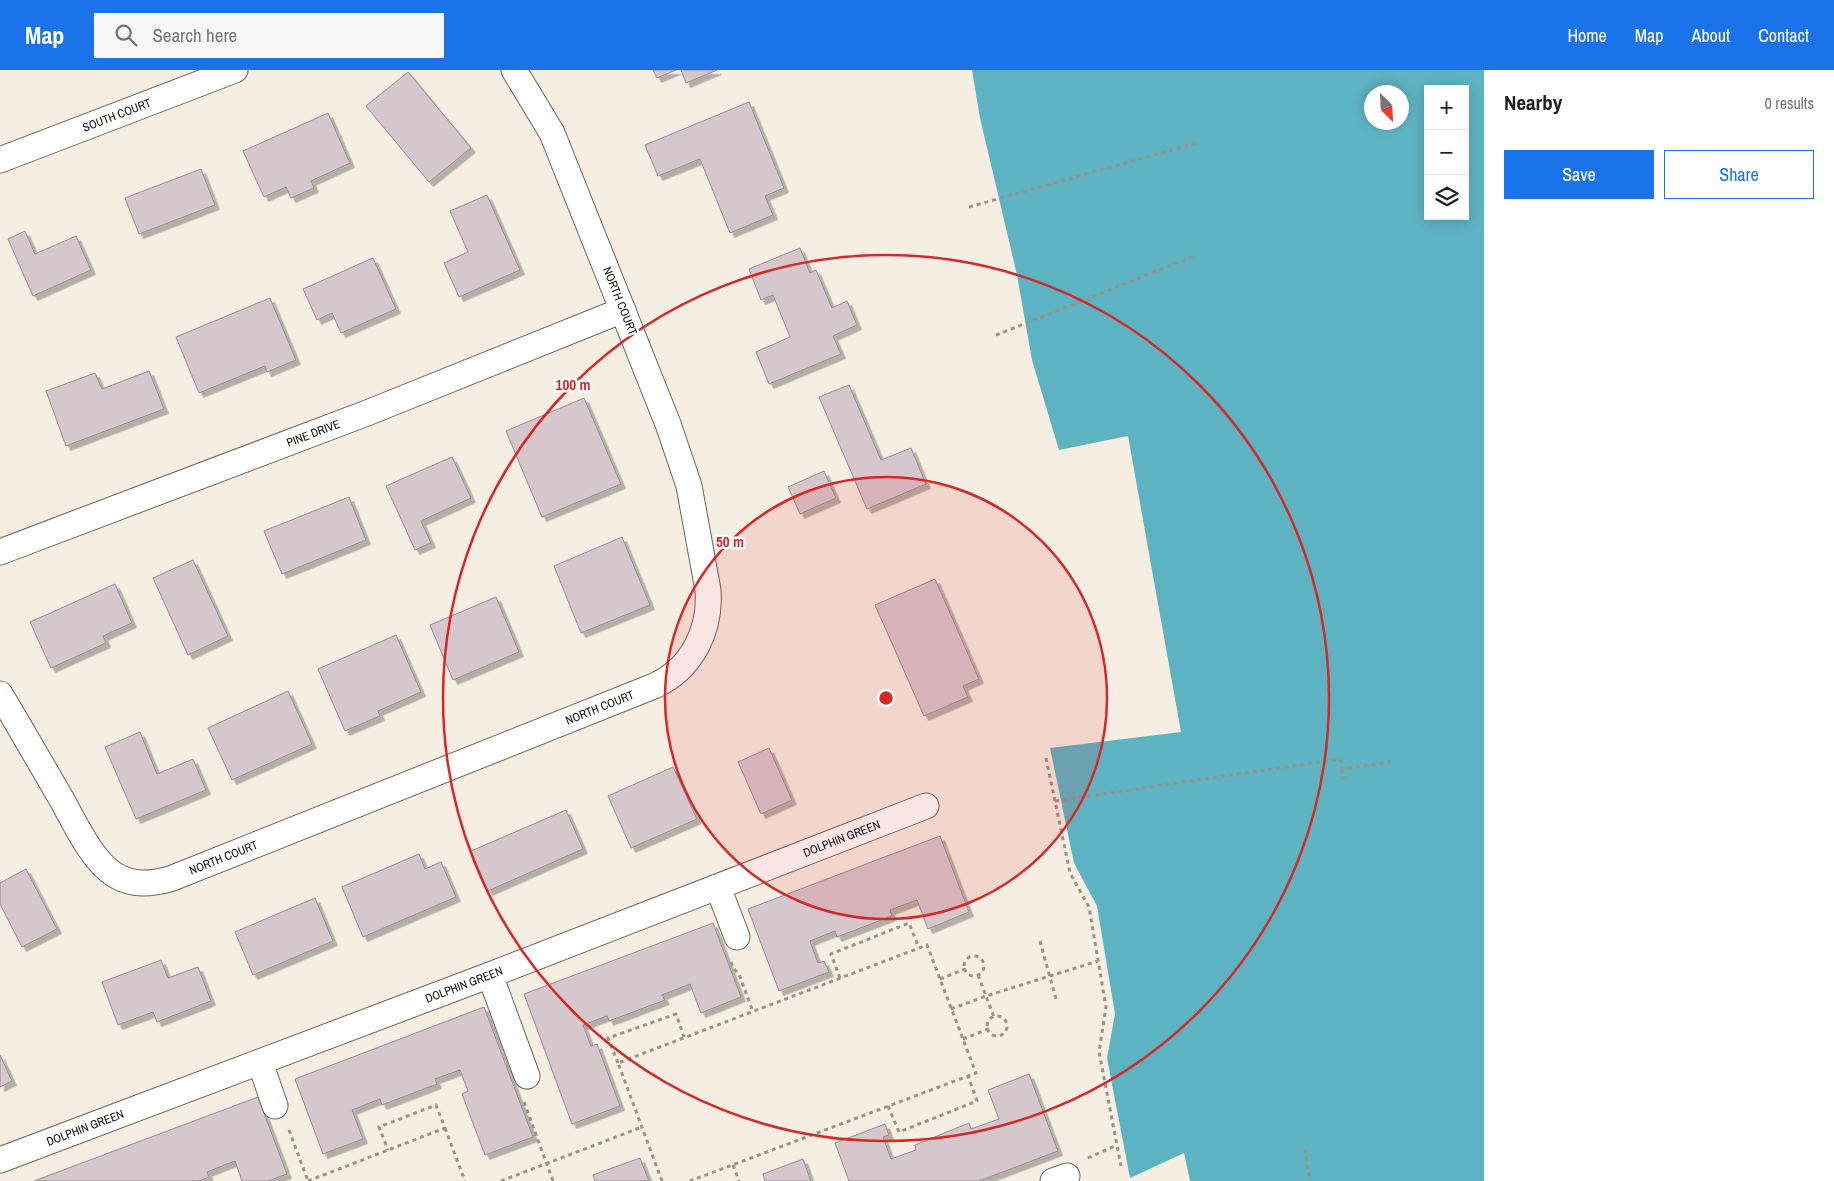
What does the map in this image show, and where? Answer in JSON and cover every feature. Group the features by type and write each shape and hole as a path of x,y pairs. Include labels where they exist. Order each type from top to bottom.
{"street":[{"name":"SOUTH COURT","path":"0,160 235,70"},
{"name":"NORTH COURT","path":"0,694 100,862 114,874 141,884 156,883 170,879 654,686 669,679 686,663 700,641 708,619 709,606 708,590 689,486 668,424 624,310 552,133 514,70"},
{"name":"PINE DRIVE","path":"0,552 367,413 624,310"},
{"name":"DOLPHIN GREEN","path":"0,1160 490,975 926,806"},
{"path":"718,887 737,937"},
{"path":"490,975 527,1076"},
{"path":"260,1062 281,1116"}],"path":[{"path":"969,207 1196,143"},
{"path":"996,335 1197,255"},
{"path":"1046,758 1070,873 1090,908 1106,1007 1099,1052 1121,1166"},
{"path":"1055,801 1340,759 1344,780"},
{"path":"1342,769 1391,762"},
{"path":"840,978 831,954 909,923 919,948"},
{"path":"737,937 727,951 733,968 739,974 753,1012"},
{"path":"1040,941 1056,999"},
{"path":"618,1063 927,945 976,1073 690,1181"},
{"path":"965,969 966,960 972,956 978,956 983,961 984,967 978,975"},
{"path":"951,1009 1098,961"},
{"path":"940,979 965,969"},
{"path":"965,969 972,975 978,975"},
{"path":"978,975 994,1017"},
{"path":"662,1181 608,1038 676,1014 684,1037"},
{"path":"994,1017 1004,1019 1007,1024 1006,1031 998,1036 992,1034 988,1029 989,1020 994,1017"},
{"path":"963,1039 988,1029"},
{"path":"527,1076 516,1081 553,1181"},
{"path":"888,1106 899,1132 976,1101 968,1076"},
{"path":"388,1150 379,1127 436,1105 465,1181"},
{"path":"281,1116 308,1181 444,1128"},
{"path":"501,1181 642,1127"},
{"path":"1305,1149 1310,1181"},
{"path":"733,1164 739,1181"}],"water":[{"path":"972,70 1484,70 1484,1181 1190,1181 1184,1153 1130,1178 1107,1058 1115,1014 1097,906 1074,863 1050,748 1181,732 1128,436 1059,450 1032,360 1017,275 980,118"}],"building":[{"path":"653,70 676,70 657,78"},
{"path":"681,70 717,70 686,83"},
{"path":"408,72 471,148 429,182 366,106"},
{"path":"749,102 784,188 765,196 773,215 730,233 700,159 658,176 645,145"},
{"path":"328,113 350,163 311,181 314,188 291,198 286,187 264,197 243,151"},
{"path":"201,169 215,205 139,234 125,198"},
{"path":"487,195 520,270 459,297 444,263 468,252 450,211"},
{"path":"25,231 35,254 76,236 91,270 33,296 8,239"},
{"path":"800,248 810,273 816,270 832,308 847,301 857,325 833,336 841,354 769,384 756,352 790,337 773,295 761,300 749,269"},
{"path":"373,258 396,309 341,333 332,313 317,320 303,289"},
{"path":"270,298 296,360 267,372 265,366 199,393 176,337"},
{"path":"149,371 164,409 66,446 46,391 95,373 102,389"},
{"path":"849,385 881,460 911,448 926,484 867,509 819,397"},
{"path":"584,398 621,484 542,517 506,431"},
{"path":"452,457 471,498 421,521 431,543 415,550 386,486"},
{"path":"824,471 836,498 800,514 788,487"},
{"path":"349,497 366,540 282,574 264,531"},
{"path":"622,537 650,605 581,633 554,566"},
{"path":"193,560 228,636 188,655 153,578"},
{"path":"935,579 979,679 963,686 968,697 924,716 875,605"},
{"path":"115,584 132,623 103,636 106,643 51,668 30,622"},
{"path":"496,597 519,652 453,680 430,625"},
{"path":"396,635 421,692 378,711 380,716 345,731 318,669"},
{"path":"288,691 312,744 232,780 208,728"},
{"path":"140,732 157,774 193,759 206,790 136,819 105,747"},
{"path":"769,748 792,800 761,814 738,762"},
{"path":"673,767 697,819 631,848 608,796"},
{"path":"566,810 583,849 488,891 471,851"},
{"path":"940,836 969,912 928,929 917,900 890,910 892,916 837,937 835,931 810,941 818,963 824,961 829,972 779,991 748,909"},
{"path":"419,854 425,869 441,862 456,897 363,937 342,887"},
{"path":"26,869 57,929 22,947 0,904 0,883"},
{"path":"315,898 333,941 253,975 235,932"},
{"path":"713,923 741,997 701,1013 690,984 662,995 665,1000 609,1021 607,1016 583,1025 591,1046 597,1044 620,1106 572,1124 524,994"},
{"path":"161,960 168,978 198,967 211,1001 157,1022 153,1012 118,1025 102,982"},
{"path":"484,1007 533,1137 485,1155 462,1094 468,1091 460,1070 435,1079 437,1084 382,1105 380,1099 352,1110 363,1139 323,1154 295,1079"},
{"path":"0,1055 12,1081 0,1087"},
{"path":"1029,1074 1058,1151 979,1181 849,1181 835,1143 885,1124 889,1135 883,1137 891,1159 916,1150 915,1145 969,1123 971,1129 999,1119 988,1090"},
{"path":"258,1097 287,1174 268,1181 242,1181 235,1161 207,1172 209,1177 199,1181 34,1181"},
{"path":"640,1158 649,1181 595,1181 593,1175"},
{"path":"803,1159 811,1181 765,1181 763,1174"}]}
